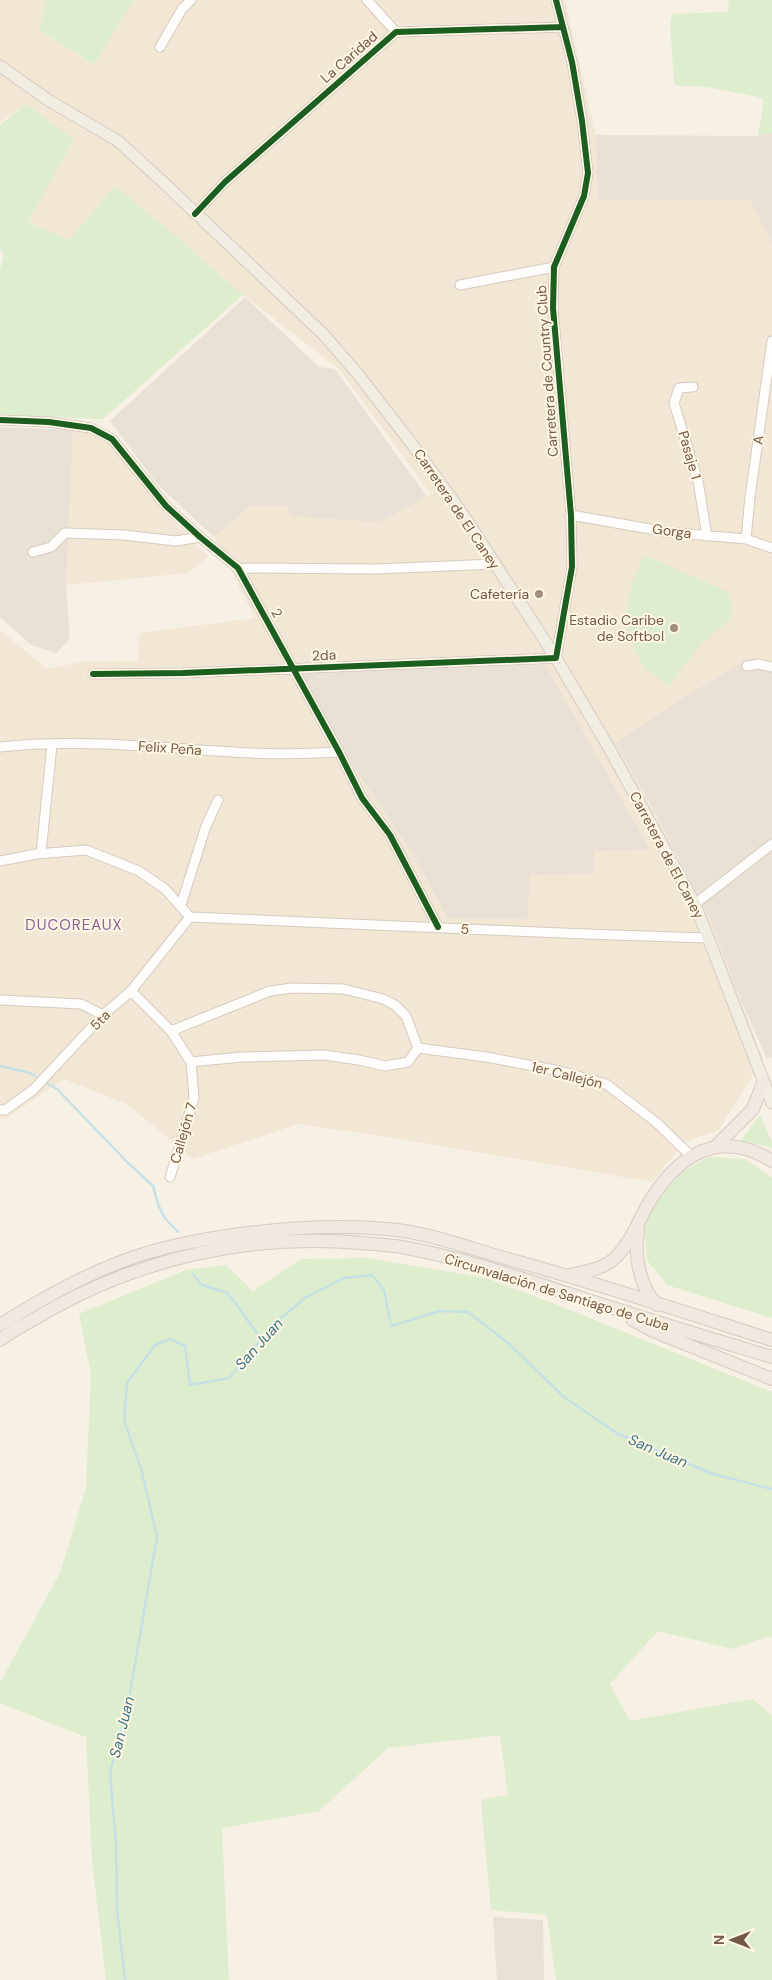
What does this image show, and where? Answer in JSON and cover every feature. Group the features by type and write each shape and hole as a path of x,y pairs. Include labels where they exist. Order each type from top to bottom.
{"highway":[{"path":"715,1147 753,1109 763,1083"},
{"path":"568,1275 593,1270 608,1264 623,1249 639,1225 646,1207 662,1184 690,1156 715,1147 727,1146 744,1149 769,1159"},
{"path":"639,1225 636,1246 644,1283 655,1303 690,1332"},
{"name":"Circunvalación de Santiago de Cuba","path":"0,1325 47,1295 119,1262 166,1247 197,1240 289,1228 354,1227 400,1231 439,1240 568,1275 772,1340"},
{"name":"Circunvalación de Santiago de Cuba","path":"0,1340 51,1309 93,1288 132,1272 202,1252 289,1241 315,1240 400,1247 510,1274 614,1309 772,1357"},
{"path":"644,1283 657,1298 676,1309"},
{"path":"614,1309 653,1331 772,1379"}],"main road":[{"name":"Carretera de El Caney","path":"0,66 48,100 118,141 164,183 324,335 357,373 412,444 464,516 556,658 609,748 695,904 772,1103"}],"street":[{"path":"160,47 182,9 191,0"},
{"name":"La Caridad","path":"367,0 396,32"},
{"name":"Carretera de Country Club","path":"556,0 572,62 588,173 584,196 560,258 554,267 553,308 571,515 572,567 556,658"},
{"name":"La Caridad","path":"195,214 225,182 396,32 563,27"},
{"path":"460,285 554,267"},
{"name":"A","path":"746,539 750,497 772,341"},
{"name":"Pasaje 1","path":"693,387 679,388 674,403 698,482 707,536"},
{"name":"2","path":"0,420 49,422 91,428 112,439 166,506 238,568 339,752 362,798 390,836 438,927"},
{"name":"Gorga","path":"571,515 667,532 746,539 772,548"},
{"path":"32,552 51,547 64,533 124,535 176,541 200,537"},
{"path":"238,568 376,569 494,564"},
{"name":"2da","path":"93,674 293,669 556,658"},
{"path":"747,666 758,664 772,667"},
{"path":"40,853 52,744"},
{"name":"Felix Peña","path":"0,747 52,744 122,745 254,753 339,752"},
{"path":"181,905 206,826 218,800"},
{"path":"695,904 772,844"},
{"path":"0,861 40,853 86,850 139,871 165,889 190,917"},
{"name":"5","path":"190,917 438,927 489,931 709,938"},
{"name":"5ta","path":"0,1110 5,1110 33,1090 104,1015 131,991 190,917"},
{"path":"171,1031 270,991 292,988 344,989 383,998 395,1005 406,1016 418,1048 408,1062 385,1066 324,1055 241,1057 191,1062"},
{"name":"Callejón 7","path":"131,991 171,1031 191,1062 194,1098 170,1178"},
{"path":"0,1000 81,1004 104,1015"},
{"name":"1er Callejón","path":"418,1048 560,1071 606,1084 657,1123 690,1156"}],"shaded area":[{"path":"0,0 46,0 39,29 93,65 131,0 565,0 596,135 598,199 750,200 772,243 772,664 751,658 710,681 615,743 649,801 710,919 763,1059 719,1130 685,1142 652,1182 395,1138 298,1124 193,1159 127,1104 64,1079 7,1118 0,1118 0,630 47,669 81,662 137,661 140,633 255,618 214,537 250,506 288,506 379,522 431,494 339,369 243,295 115,186 69,240 28,221 74,139 26,104 0,122"},
{"path":"772,133 772,243 750,200 598,200 596,135 758,136"},
{"path":"245,297 319,367 335,369 427,497 379,522 290,516 288,506 250,506 214,537 157,484 110,421"},
{"path":"0,427 73,430 66,585 70,638 56,654 30,644 0,617"},
{"path":"73,430 94,433 111,443 161,509 208,556 188,573 66,585"},
{"path":"751,658 772,664 772,1057 767,1059 739,996 710,919 649,801 615,743 710,681"},
{"path":"544,663 650,850 594,851 594,874 530,875 527,919 448,918 415,857 343,750 300,673"},
{"path":"493,1917 543,1920 544,1980 497,1980"}],"green space":[{"path":"46,0 133,1 94,65 39,29"},
{"path":"729,0 772,0 772,133 758,136 764,100 758,97 707,87 676,86 674,80 670,24 672,14 728,12"},
{"path":"26,104 74,139 28,222 69,240 115,186 243,295 103,419 0,415 0,269 4,255 0,250 0,125"},
{"name":"Estadio Caribe de Softbol","path":"644,555 729,592 732,618 702,643 668,686 643,666 629,638 626,613 632,582"},
{"path":"760,1115 772,1142 772,1148 741,1140"},
{"path":"709,1157 745,1159 772,1178 772,1318 667,1285 647,1260 644,1227 656,1200 682,1172"},
{"path":"366,1258 486,1278 772,1392 772,1638 770,1636 732,1649 658,1631 610,1684 630,1721 753,1699 772,1716 772,1980 556,1980 547,1915 491,1910 481,1800 508,1795 500,1735 388,1748 319,1811 222,1828 229,1980 106,1980 92,1860 86,1737 0,1703 0,1683 60,1573 86,1488 91,1375 79,1314 186,1270 226,1265 253,1291 301,1259"}],"waterway":[{"path":"0,1066 30,1073 57,1089 127,1162 153,1186 164,1217 178,1232"},
{"path":"193,1274 202,1285 227,1293 261,1339"},
{"name":"San Juan","path":"125,1980 117,1909 116,1844 110,1773 128,1704 157,1537 142,1472 124,1420 127,1383 155,1345 171,1339 185,1346 190,1385 229,1378 274,1324 305,1298 344,1278 372,1275 384,1290 391,1326 440,1311 468,1312 508,1343 564,1397 618,1434 713,1474 772,1489"}],"cycle path":[{"path":"93,674 183,673 556,658 572,567 571,515 553,308 554,267 584,196 588,173 572,62 556,0"},
{"path":"195,214 225,182 396,32 563,27"},
{"path":"0,420 49,422 91,428 112,439 166,506 238,568 339,752 362,798 390,835 438,927"}],"place":[{"name":"Cafetería","path":"539,594"},
{"name":"Estadio Caribe de Softbol","path":"674,628"}],"district":[{"name":"DUCOREAUX","path":"74,925"}]}
